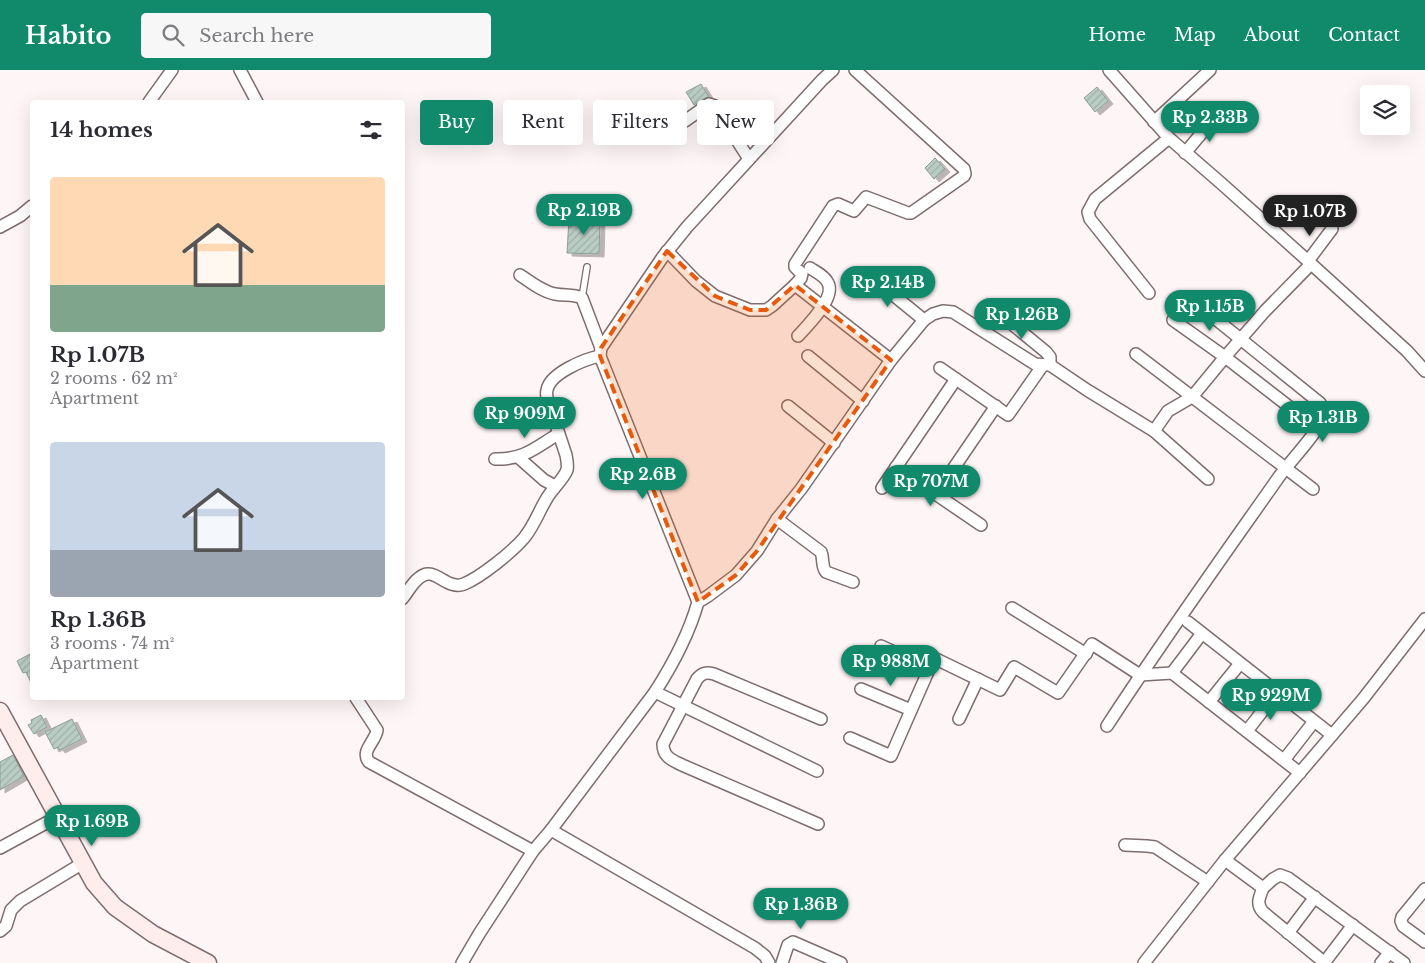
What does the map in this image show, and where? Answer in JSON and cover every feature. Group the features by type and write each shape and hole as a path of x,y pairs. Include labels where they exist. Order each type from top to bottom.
{"main road":[{"path":"0,711 4,729 94,883 115,907 153,934 208,963"}],"street":[{"path":"150,100 172,70"},
{"path":"240,70 256,100"},
{"path":"405,595 418,578 424,574 431,573 450,584 463,584 492,567 524,538 540,513 547,497 567,470 566,455 547,398 547,390 550,384 562,372 600,352 667,251 686,228 833,70"},
{"path":"667,251 696,281 715,296 750,310 766,310 795,285 802,275 795,267 795,264 834,206 838,204 854,211 866,198 911,213 962,179 965,174 964,170 855,70"},
{"path":"1109,70 1168,138 1309,262 1407,351 1425,371"},
{"path":"1154,122 1210,70"},
{"path":"687,120 709,104 715,106 749,159"},
{"path":"1185,152 1216,116"},
{"path":"1149,293 1090,219 1088,212 1095,199 1168,138"},
{"path":"0,227 20,216 30,208"},
{"path":"1154,431 1168,412 1192,397 1309,262 1332,229"},
{"path":"798,336 816,316 829,295 829,284 810,268"},
{"path":"462,963 533,851 655,692 688,632 698,602 609,377 582,298 573,294 554,294 520,275"},
{"path":"870,276 924,320"},
{"path":"795,285 891,360"},
{"path":"1107,726 1140,675 1284,468 1318,429 1324,413 1322,407 1315,399 1197,304"},
{"path":"698,602 743,568 834,443 891,360 924,320 933,314 943,311 953,312 1035,364 1046,365 1154,431 1208,479"},
{"path":"940,368 1008,415 1050,357 996,311"},
{"path":"1173,320 1225,357 1318,429"},
{"path":"1136,354 1312,488"},
{"path":"808,356 863,401"},
{"path":"882,488 956,379"},
{"path":"788,406 834,443"},
{"path":"936,494 996,406"},
{"path":"495,459 518,457 558,434"},
{"path":"518,457 544,480 555,486"},
{"path":"896,467 981,525"},
{"path":"777,519 821,552 823,556 822,565 826,572 853,582"},
{"path":"1012,608 1086,654"},
{"path":"1144,963 1225,860 1362,699 1425,619"},
{"path":"1188,622 1332,735"},
{"path":"1172,673 1200,636"},
{"path":"850,738 891,756 934,658 1000,690 1014,667 1058,694 1092,644 1140,675 1172,673 1300,773"},
{"path":"881,646 929,668"},
{"path":"1210,702 1238,666"},
{"path":"818,824 682,765 665,756 663,744 697,679 700,675 707,672 821,719"},
{"path":"958,719 978,679"},
{"path":"861,689 911,710"},
{"path":"655,692 817,771"},
{"path":"1247,731 1275,695"},
{"path":"357,700 377,730 377,735 366,752 366,758 369,762 533,851"},
{"path":"1284,760 1312,724"},
{"path":"0,848 57,817"},
{"path":"551,830 755,948 770,963"},
{"path":"1125,845 1156,847 1208,882"},
{"path":"1225,860 1263,888"},
{"path":"0,931 6,926 11,910 20,901 83,863"},
{"path":"1354,925 1324,963 1263,912 1259,907 1258,900 1263,888 1273,879 1280,876 1288,878 1315,896 1354,925 1390,952 1404,963"},
{"path":"1425,889 1401,920 1403,926 1425,942"},
{"path":"1288,933 1315,896"},
{"path":"782,963 788,945 793,942 840,963"},
{"path":"1381,963 1390,952"}],"lane":[{"path":"582,298 587,267"}],"highlighted area":[{"path":"667,251 715,296 750,310 766,310 795,285 891,360 757,551 736,575 698,602 600,356 601,348"}],"building":[{"path":"701,84 709,97 697,100 697,103 694,105 686,92"},
{"path":"1097,87 1108,101 1095,112 1084,98"},
{"path":"935,158 945,169 934,179 925,168"},
{"path":"569,218 600,220 599,254 567,253"},
{"path":"30,654 30,681 26,672 23,673 17,661"},
{"path":"41,715 47,727 34,734 28,725 32,723 31,720"},
{"path":"72,719 82,739 60,750 58,747 54,749 45,732"},
{"path":"13,755 24,776 0,790 0,762"}]}
